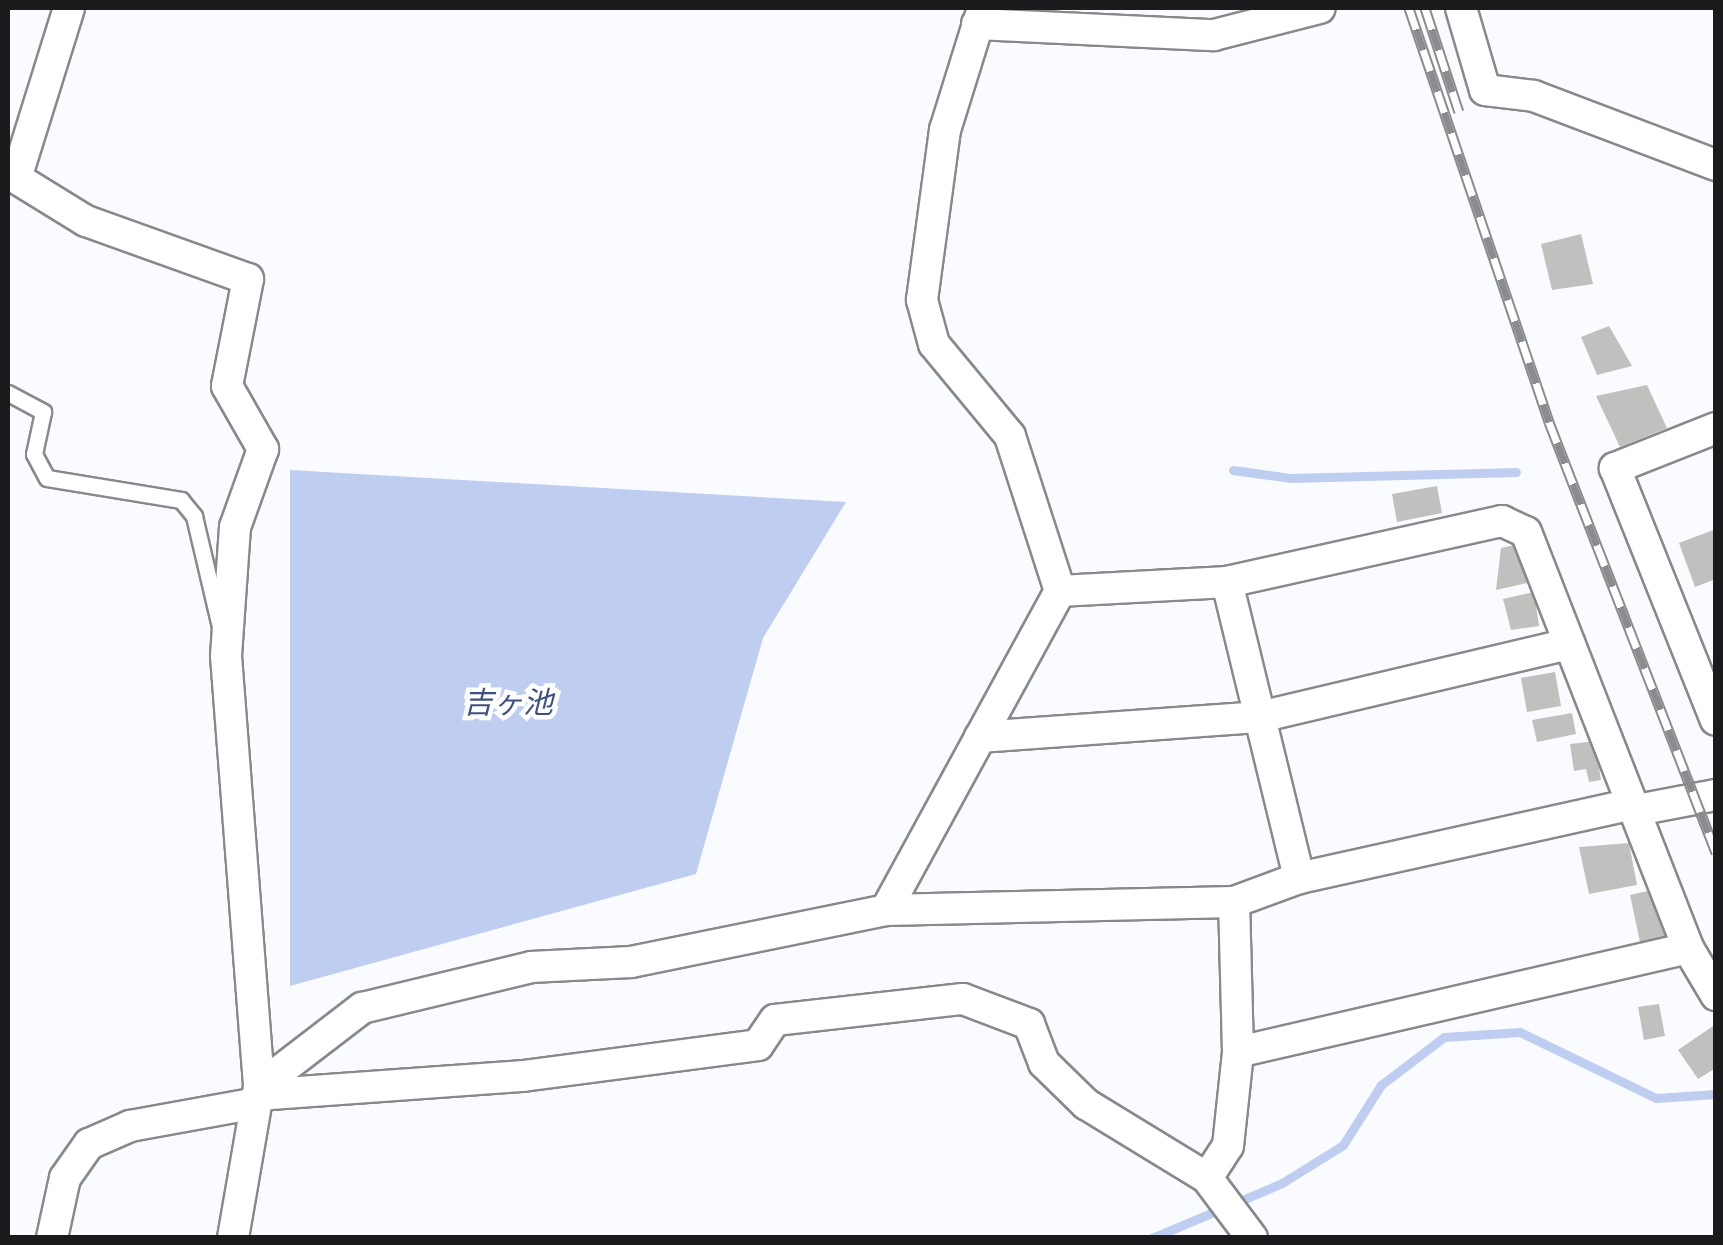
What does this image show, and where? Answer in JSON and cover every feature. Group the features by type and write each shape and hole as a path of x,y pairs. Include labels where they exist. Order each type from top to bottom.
{"street":[{"path":"69,8 17,136 16,178 86,220 248,279 226,386 263,449 235,527 226,656 246,1002 258,1095 233,1238"},
{"path":"886,910 1060,590 1010,436 934,344 922,300 945,130 980,16 1214,35 1320,8"},
{"path":"1461,8 1485,90 1534,96 1716,165"},
{"path":"1716,428 1616,468 1716,720"},
{"path":"1060,590 1228,582 1502,520 1526,532 1688,948 1716,995"},
{"path":"1228,582 1299,878"},
{"path":"980,737 1260,717 1570,644"},
{"path":"258,1095 362,1008 410,994 886,910 1234,902 1299,878 1635,807 1716,795"},
{"path":"1207,1178 1228,1146 1238,1052 1234,902"},
{"path":"1238,1052 1688,948"},
{"path":"52,1238 65,1178 89,1144 130,1126 258,1095 522,1076 758,1045 775,1020 963,999 1029,1024 1044,1063 1086,1104 1207,1178 1252,1238"}],"lane":[{"path":"8,393 42,412 34,454 47,478 181,500 194,516 226,656"}],"water":[{"name":"吉ヶ池","path":"290,470 846,502 763,638 696,874 290,986"}],"building":[{"path":"1581,234 1593,284 1552,290 1541,244"},
{"path":"1609,326 1632,366 1597,375 1581,337"},
{"path":"1647,385 1667,428 1620,447 1596,396"},
{"path":"1437,486 1442,513 1397,522 1392,494"},
{"path":"1716,529 1716,579 1695,587 1679,543"},
{"path":"1519,544 1527,583 1496,590 1501,548"},
{"path":"1534,592 1539,626 1511,630 1503,599"},
{"path":"1555,672 1561,706 1527,712 1521,678"},
{"path":"1572,713 1576,734 1537,742 1532,720"},
{"path":"1595,741 1601,780 1589,782 1586,769 1574,771 1570,744"},
{"path":"1629,843 1637,885 1589,894 1579,847"},
{"path":"1652,890 1667,936 1640,942 1630,895"},
{"path":"1659,1004 1665,1036 1644,1040 1638,1007"},
{"path":"1716,1024 1716,1068 1698,1079 1678,1050"}],"waterway":[{"path":"1233,470 1291,478 1516,472"},
{"path":"1152,1238 1282,1183 1343,1145 1381,1085 1444,1037 1520,1032 1656,1098 1716,1094"}],"railway":[{"path":"1409,8 1549,422 1716,853"},
{"path":"1425,8 1459,112"}]}
